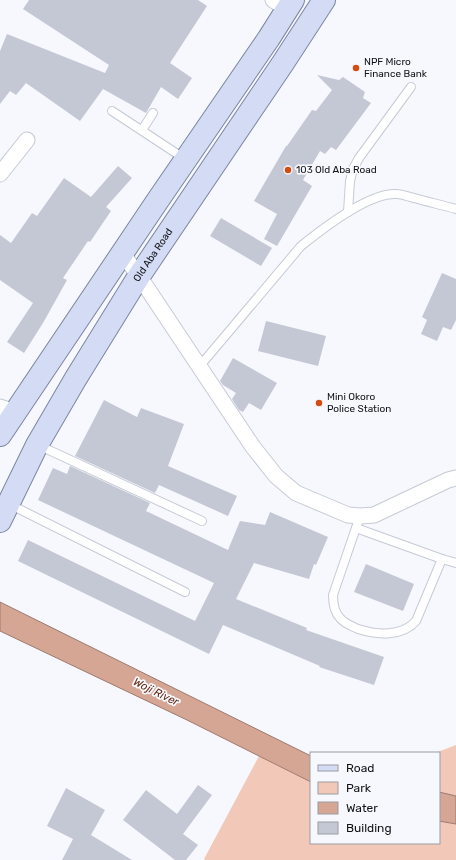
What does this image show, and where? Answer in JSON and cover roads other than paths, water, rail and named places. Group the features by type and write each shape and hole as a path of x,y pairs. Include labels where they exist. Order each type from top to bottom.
{"main road":[{"name":"Old Aba Road","path":"4,512 37,445 76,378 139,276 324,0"},
{"path":"0,435 8,409 122,253 269,38 285,3"}],"street":[{"path":"0,174 27,140"},
{"path":"122,253 139,276 253,447 276,476 296,493 348,515 358,522 374,516 448,480 456,478"}],"lane":[{"path":"348,212 350,181 353,169 359,158 412,87"},
{"path":"112,110 186,159"},
{"path":"142,130 153,113"},
{"path":"199,367 301,246 348,212 370,200 396,194 456,209"},
{"path":"37,445 202,521"},
{"path":"4,512 185,592"},
{"path":"442,559 416,621 411,626 396,632 382,634 371,633 346,624 339,618 335,611 333,595 358,522 456,564"}],"water":[{"name":"Woji River","path":"0,602 310,756 310,782 187,720 0,631"},
{"path":"440,792 456,796 456,824 440,821"}],"place":[{"name":"NPF Micro Finance Bank","path":"356,68"},
{"name":"103 Old Aba Road","path":"288,170"},
{"name":"Mini Okoro Police Station","path":"319,403"}]}
